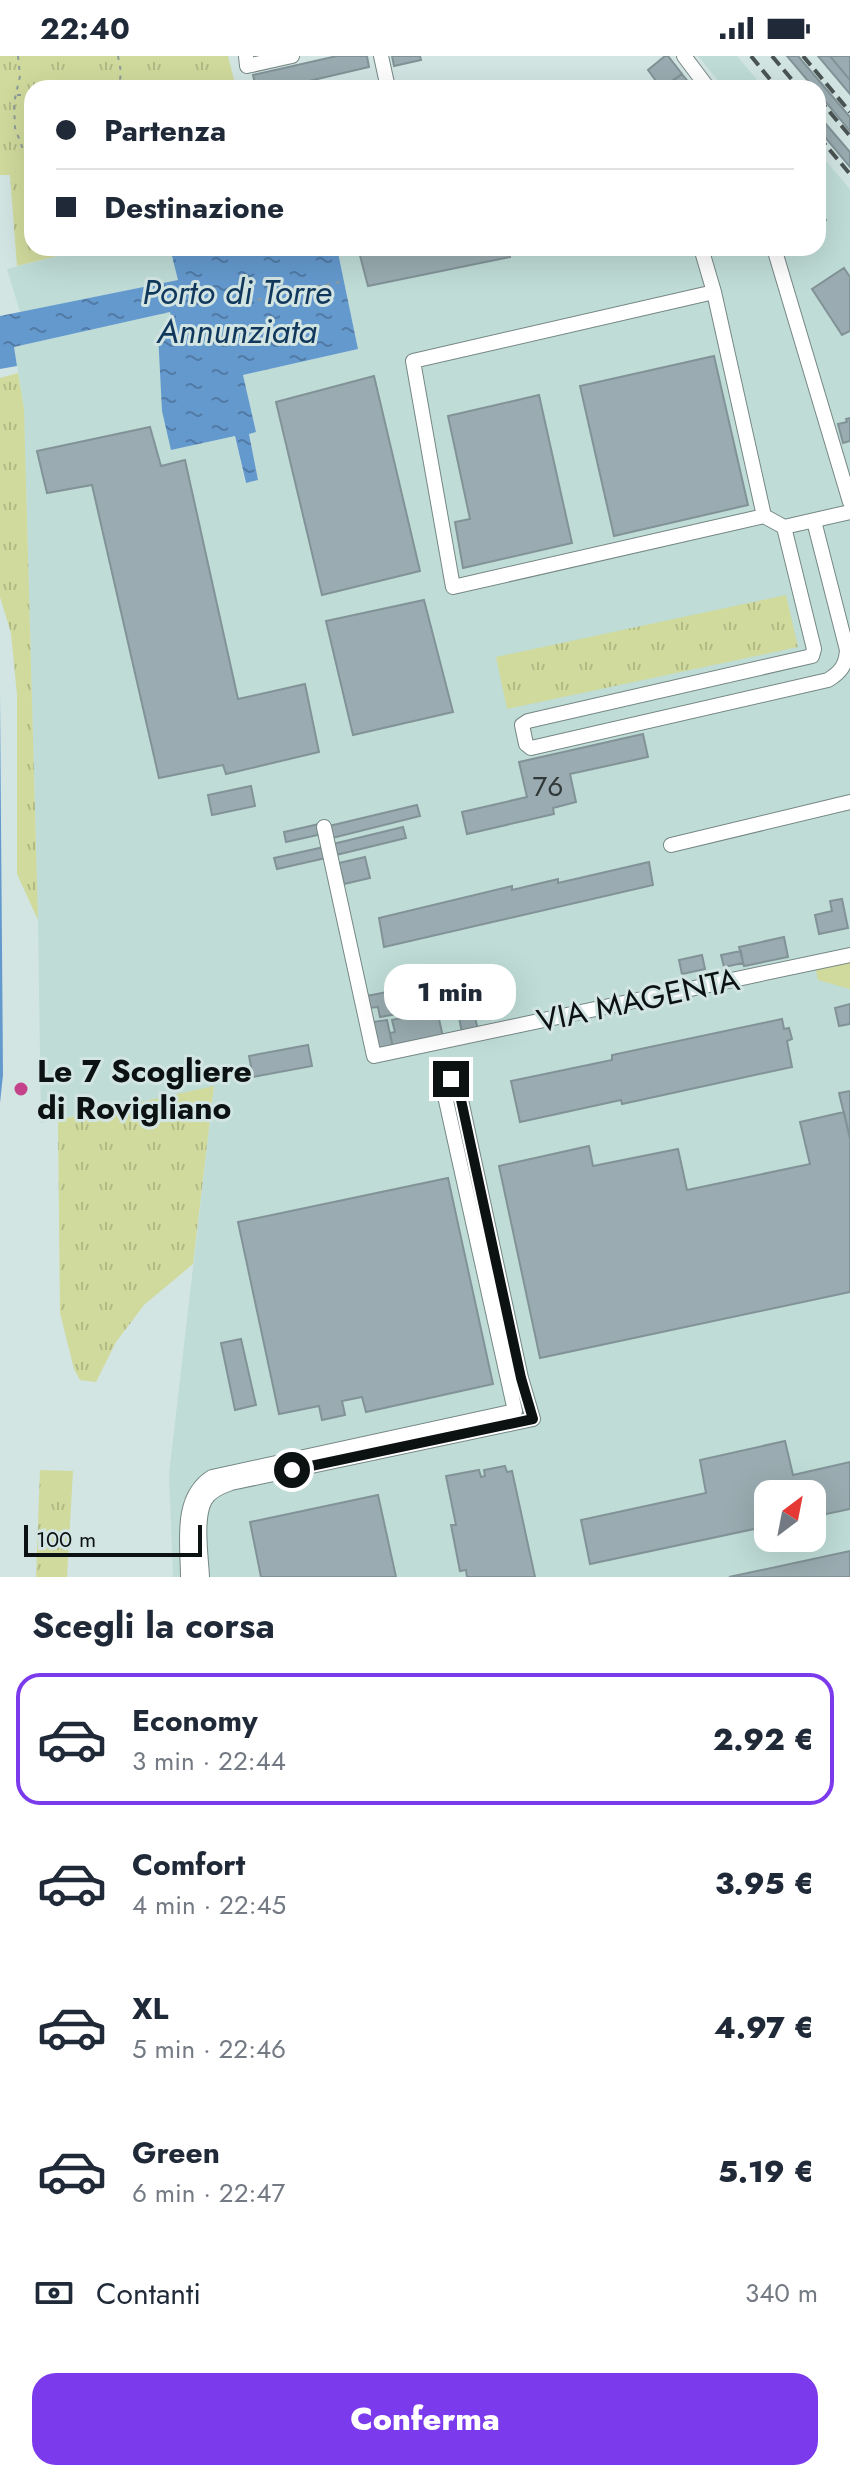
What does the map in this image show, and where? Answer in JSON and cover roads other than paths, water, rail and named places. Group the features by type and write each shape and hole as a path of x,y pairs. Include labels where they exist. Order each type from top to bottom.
{"street":[{"path":"247,61 292,56"},
{"path":"381,56 386,80"},
{"path":"684,56 702,80"},
{"path":"703,256 764,516"},
{"path":"776,256 850,502"},
{"path":"714,292 413,361 453,587 764,516 784,527 850,512"},
{"path":"784,527 814,649 812,656 528,721 522,725 526,744 531,748 828,680 838,674 846,663 847,650 814,521"},
{"path":"671,845 850,802"},
{"name":"VIA MAGENTA","path":"324,827 374,1056 850,955"},
{"path":"188,1577 189,1510 203,1483 212,1477 515,1411 443,1087 445,1081 451,1079 458,1086 521,1378 533,1419 217,1488 206,1498 200,1514 202,1577"}],"water":[{"name":"Porto di Torre Annunziata","path":"172,256 339,256 358,349 243,375 256,432 249,434 258,480 246,483 235,436 171,450 162,411 158,333 175,331 170,312 14,347 17,366 0,369 0,316 178,280"},
{"path":"0,694 3,1075 0,1103"}],"railway":[{"path":"751,56 770,80"},
{"path":"772,56 792,80"},
{"path":"803,56 823,80"},
{"path":"826,83 850,112"},
{"path":"826,108 850,136"},
{"path":"826,146 850,174"}],"place":[{"name":"Le 7 Scogliere di Rovigliano","path":"21,1089"}]}
